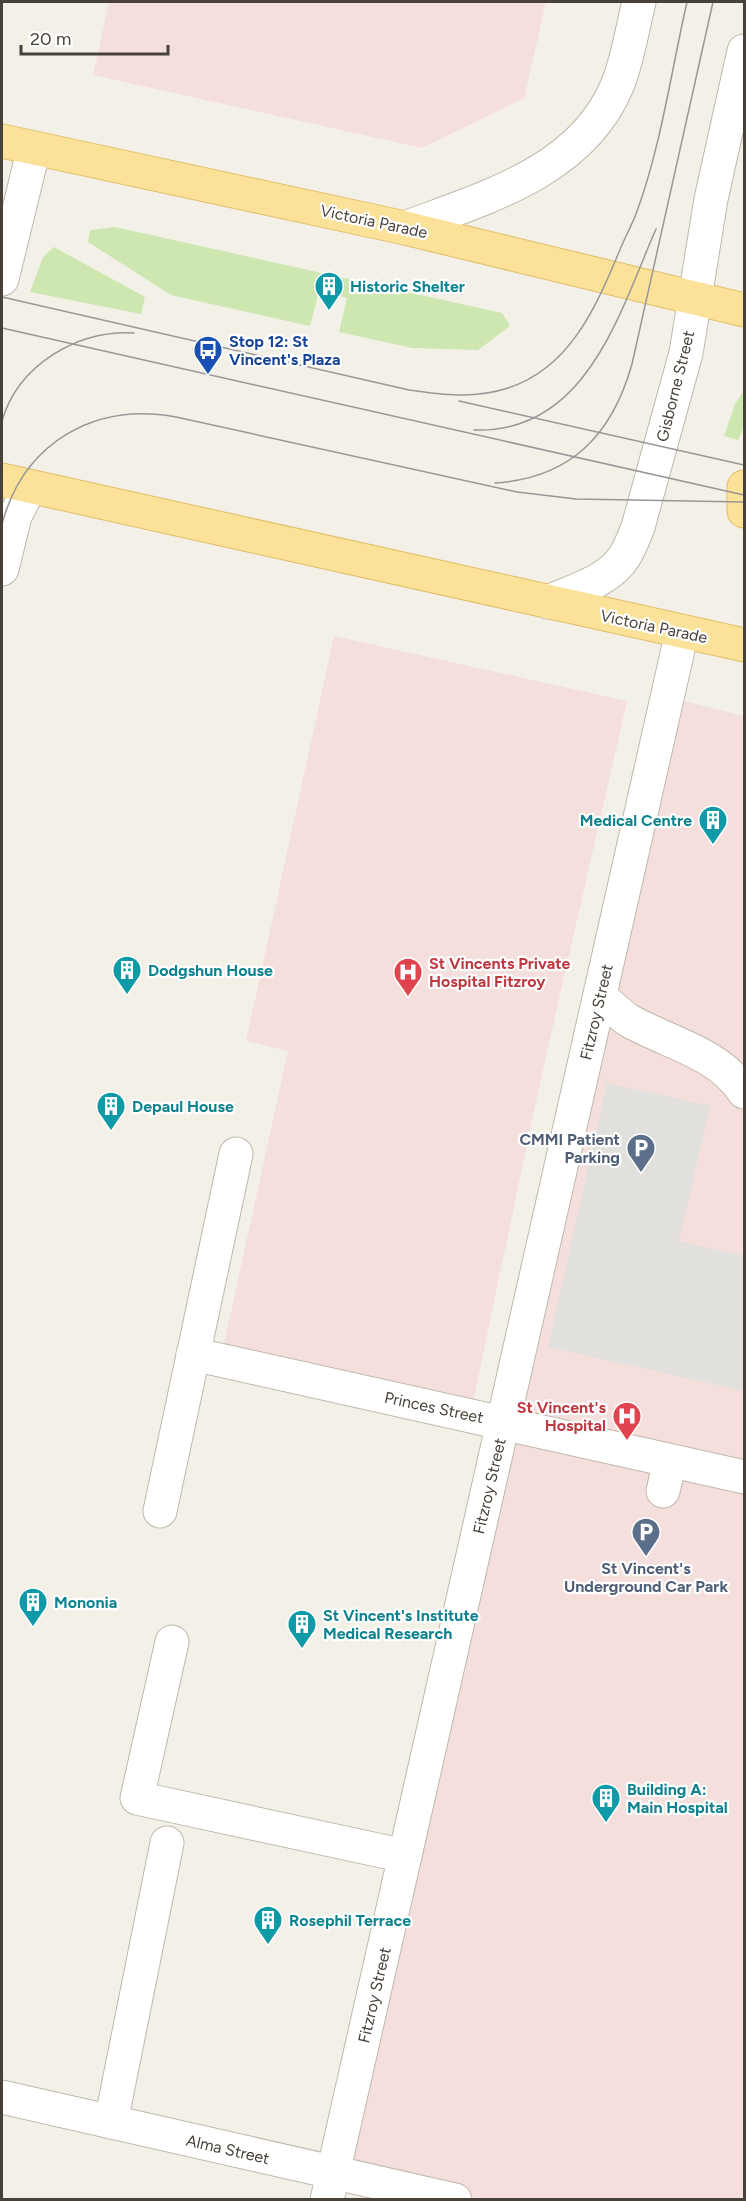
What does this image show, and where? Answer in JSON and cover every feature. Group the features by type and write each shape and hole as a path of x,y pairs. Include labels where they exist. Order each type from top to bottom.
{"main road":[{"name":"Victoria Parade","path":"2,141 405,228 744,309"},
{"name":"Victoria Parade","path":"16,483 744,645"},
{"path":"744,487 744,511"}],"street":[{"path":"405,228 522,181 561,157 593,128 618,84 639,2"},
{"name":"Gisborne Street","path":"548,603 602,578 616,568 630,548 638,527 686,353 711,199 744,51"},
{"path":"2,279 34,148"},
{"path":"2,569 15,516 16,483"},
{"name":"Fitzroy Street","path":"331,2186 682,632"},
{"path":"600,996 628,1020 693,1048 738,1083 744,1092"},
{"path":"160,1511 236,1154"},
{"name":"Princes Street","path":"193,1354 503,1422 666,1476 744,1477"},
{"path":"172,1642 137,1798 405,1856"},
{"path":"111,2122 167,1844"},
{"name":"Alma Street","path":"2,2097 111,2122 331,2186 455,2199"}],"shaded area":[{"path":"109,2 546,2 524,98 422,148 93,75"},
{"name":"St Vincents Private Hospital Fitzroy","path":"334,636 627,701 539,1087 472,1407 222,1353 288,1051 246,1041"},
{"name":"St Vincent's Hospital","path":"676,699 744,716 744,2199 483,2199 345,2167"},
{"name":"CMMI Patient Parking","path":"607,1083 710,1106 679,1241 744,1256 744,1391 548,1347"}],"green space":[{"path":"115,227 502,313 510,326 478,350 412,348 339,332 347,298 319,291 310,326 171,295 88,242 90,230"},
{"path":"54,247 145,297 141,314 30,292 43,257"},
{"path":"744,390 744,427 738,440 724,436 735,404"}],"tram line":[{"path":"2,297 409,390 447,394 483,394 508,388 530,379 564,351 578,333 601,294 634,219 645,189 659,136 687,2"},
{"path":"495,483 546,472 566,462 600,432 613,412 632,364 713,2"},
{"path":"474,430 513,426 545,412 572,390 594,362 612,330 656,229"},
{"path":"2,328 744,495"},
{"path":"2,421 21,383 53,355 71,345 92,338 134,333"},
{"path":"459,401 744,465"},
{"path":"2,524 12,495 27,471 45,450 67,434 91,423 118,416 146,414 176,417 517,492 576,499 744,502"}],"place":[{"name":"Historic Shelter","path":"329,312"},
{"name":"Stop 12: St Vincent's Plaza","path":"208,376"},
{"name":"Medical Centre","path":"713,846"},
{"name":"Dodgshun House","path":"127,996"},
{"name":"St Vincents Private Hospital Fitzroy","path":"408,998"},
{"name":"Depaul House","path":"111,1132"},
{"name":"CMMI Patient Parking","path":"641,1174"},
{"name":"St Vincent's Hospital","path":"627,1442"},
{"name":"St Vincent's Underground Car Park","path":"646,1558"},
{"name":"Mononia","path":"33,1628"},
{"name":"St Vincent's Institute Medical Research","path":"302,1650"},
{"name":"Building A: Main Hospital","path":"606,1824"},
{"name":"Rosephil Terrace","path":"268,1946"}]}
